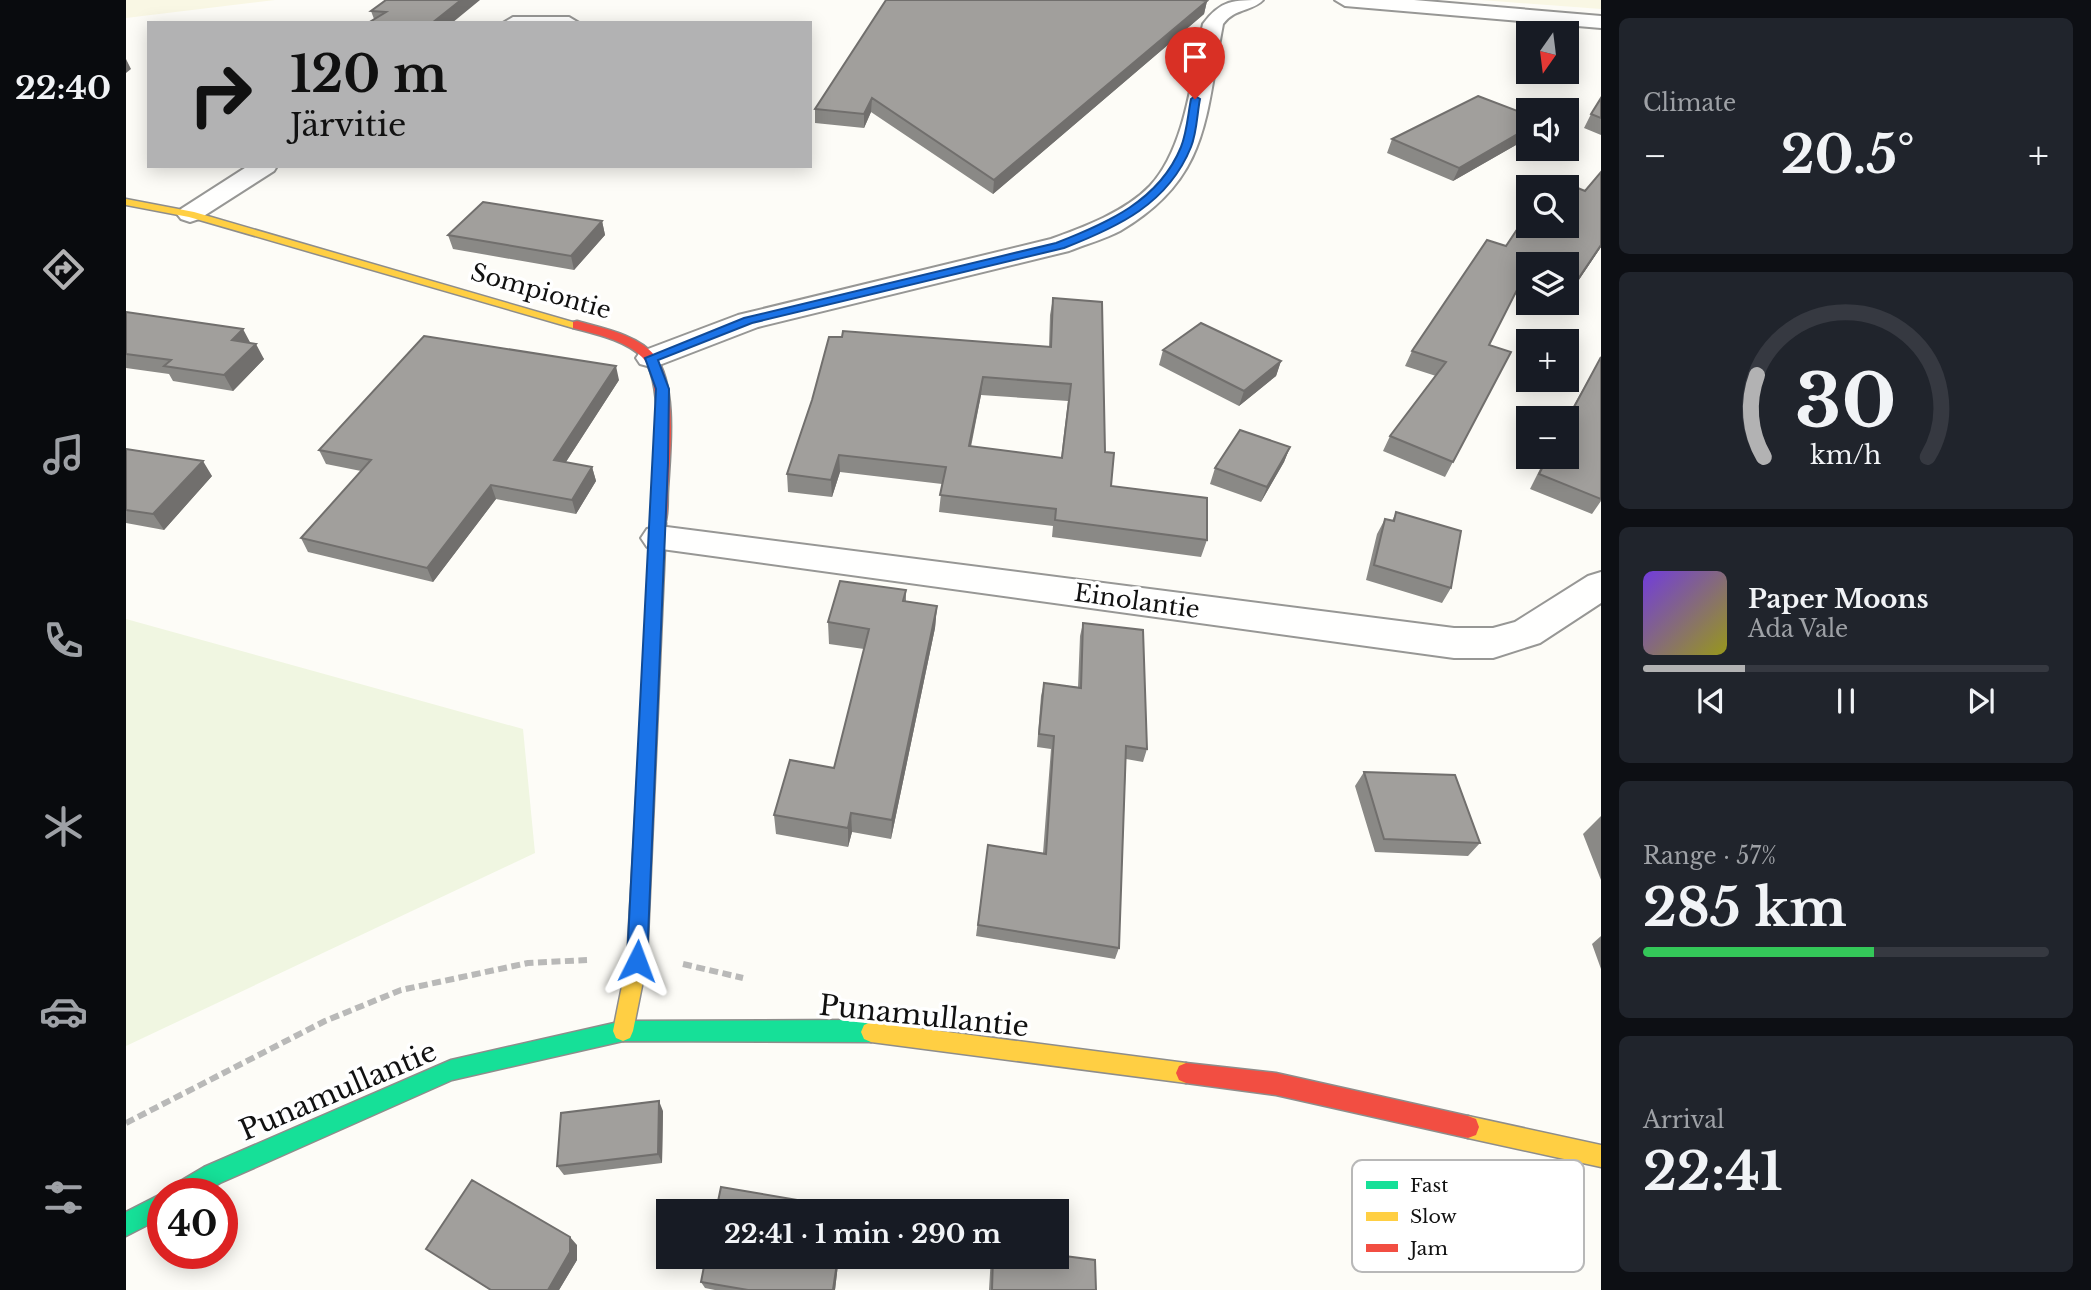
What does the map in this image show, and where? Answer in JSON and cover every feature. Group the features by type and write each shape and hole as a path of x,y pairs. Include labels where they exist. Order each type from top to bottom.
{"street":[{"path":"623,1031 637,961 659,538 663,389 651,358 748,321 1060,245 1110,226 1157,193 1176,169 1188,144 1213,24 1219,14 1229,6 1253,0"},
{"path":"1345,0 1601,22"},
{"path":"190,214 262,168"},
{"name":"Sompiontie","path":"126,202 190,214 613,335 651,358"},
{"name":"Einolantie","path":"659,538 1454,643 1493,643 1527,633 1601,585"},
{"name":"Punamullantie","path":"207,1178 451,1070 623,1031 854,1030 1276,1084 1601,1156"},
{"path":"126,1225 147,1213"}],"path":[{"path":"126,1123 325,1021 401,990 528,963 573,959 637,961"}],"shaded area":[{"path":"126,0 275,0 126,18"},
{"path":"1481,0 1601,0 1601,9"}],"green space":[{"path":"126,619 523,729 535,853 126,1046"}],"building":[{"path":"386,0 461,0 435,21 371,21 386,12 371,11"},
{"path":"886,0 1207,1 994,180 872,98 864,114 815,109"},
{"path":"1478,96 1516,110 1516,135 1459,168 1392,139"},
{"path":"1601,98 1601,118 1591,114"},
{"path":"1601,172 1601,245 1579,278 1579,252 1516,252 1516,292 1489,345 1511,352 1453,462 1390,436 1446,362 1412,351 1487,240 1506,246 1516,231 1516,238 1579,238 1579,189 1585,191"},
{"path":"483,202 602,221 571,256 448,235"},
{"path":"1053,298 1102,302 1105,452 1114,453 1111,486 1207,498 1207,540 1055,520 1056,509 940,495 946,467 839,455 831,480 787,474 812,400 829,337 842,337 843,331 1051,347","holes":["983,377 1071,384 1062,458 969,446"]},
{"path":"126,312 243,329 232,340 256,344 224,375 164,366 171,360 126,354"},
{"path":"1201,323 1281,361 1244,391 1163,350"},
{"path":"424,336 616,366 554,460 592,467 572,500 491,485 427,568 301,538 371,460 319,450"},
{"path":"1601,357 1601,499 1539,474 1542,469 1579,469 1579,406 1575,406"},
{"path":"1240,430 1290,447 1267,487 1215,468"},
{"path":"126,449 203,461 153,514 126,510"},
{"path":"1396,512 1461,531 1451,588 1374,565 1385,519 1394,521"},
{"path":"840,581 906,590 903,601 937,606 892,820 851,813 848,828 774,815 790,760 834,768 869,629 828,622"},
{"path":"1083,623 1143,630 1147,749 1126,746 1119,948 978,925 988,845 1046,854 1054,736 1039,734 1044,683 1081,688"},
{"path":"1364,772 1455,775 1480,843 1384,839"},
{"path":"659,1101 658,1154 557,1166 561,1113"},
{"path":"472,1180 570,1237 570,1252 548,1290 491,1290 426,1249"},
{"path":"721,1187 792,1199 718,1199"},
{"path":"1069,1257 1095,1260 1096,1290 992,1290 993,1269 1069,1269"},
{"path":"704,1269 836,1269 833,1290 748,1290 701,1282"}],"traffic: fast":[{"path":"207,1178 451,1070 623,1031 871,1032"},
{"path":"126,1225 147,1213"}],"traffic: slow":[{"path":"126,202 190,214 577,325"},
{"path":"623,1031 637,961 659,523"},
{"path":"871,1032 1186,1073"},
{"path":"1468,1127 1601,1156"}],"traffic: jam":[{"path":"577,325 616,337 636,347 650,358 657,370 663,411 659,523"},
{"path":"1186,1073 1276,1084 1468,1127"}],"route":[{"path":"637,961 659,538 663,389 651,358 748,321 1060,245 1110,226 1157,193 1176,169 1188,144 1195,99"}]}
